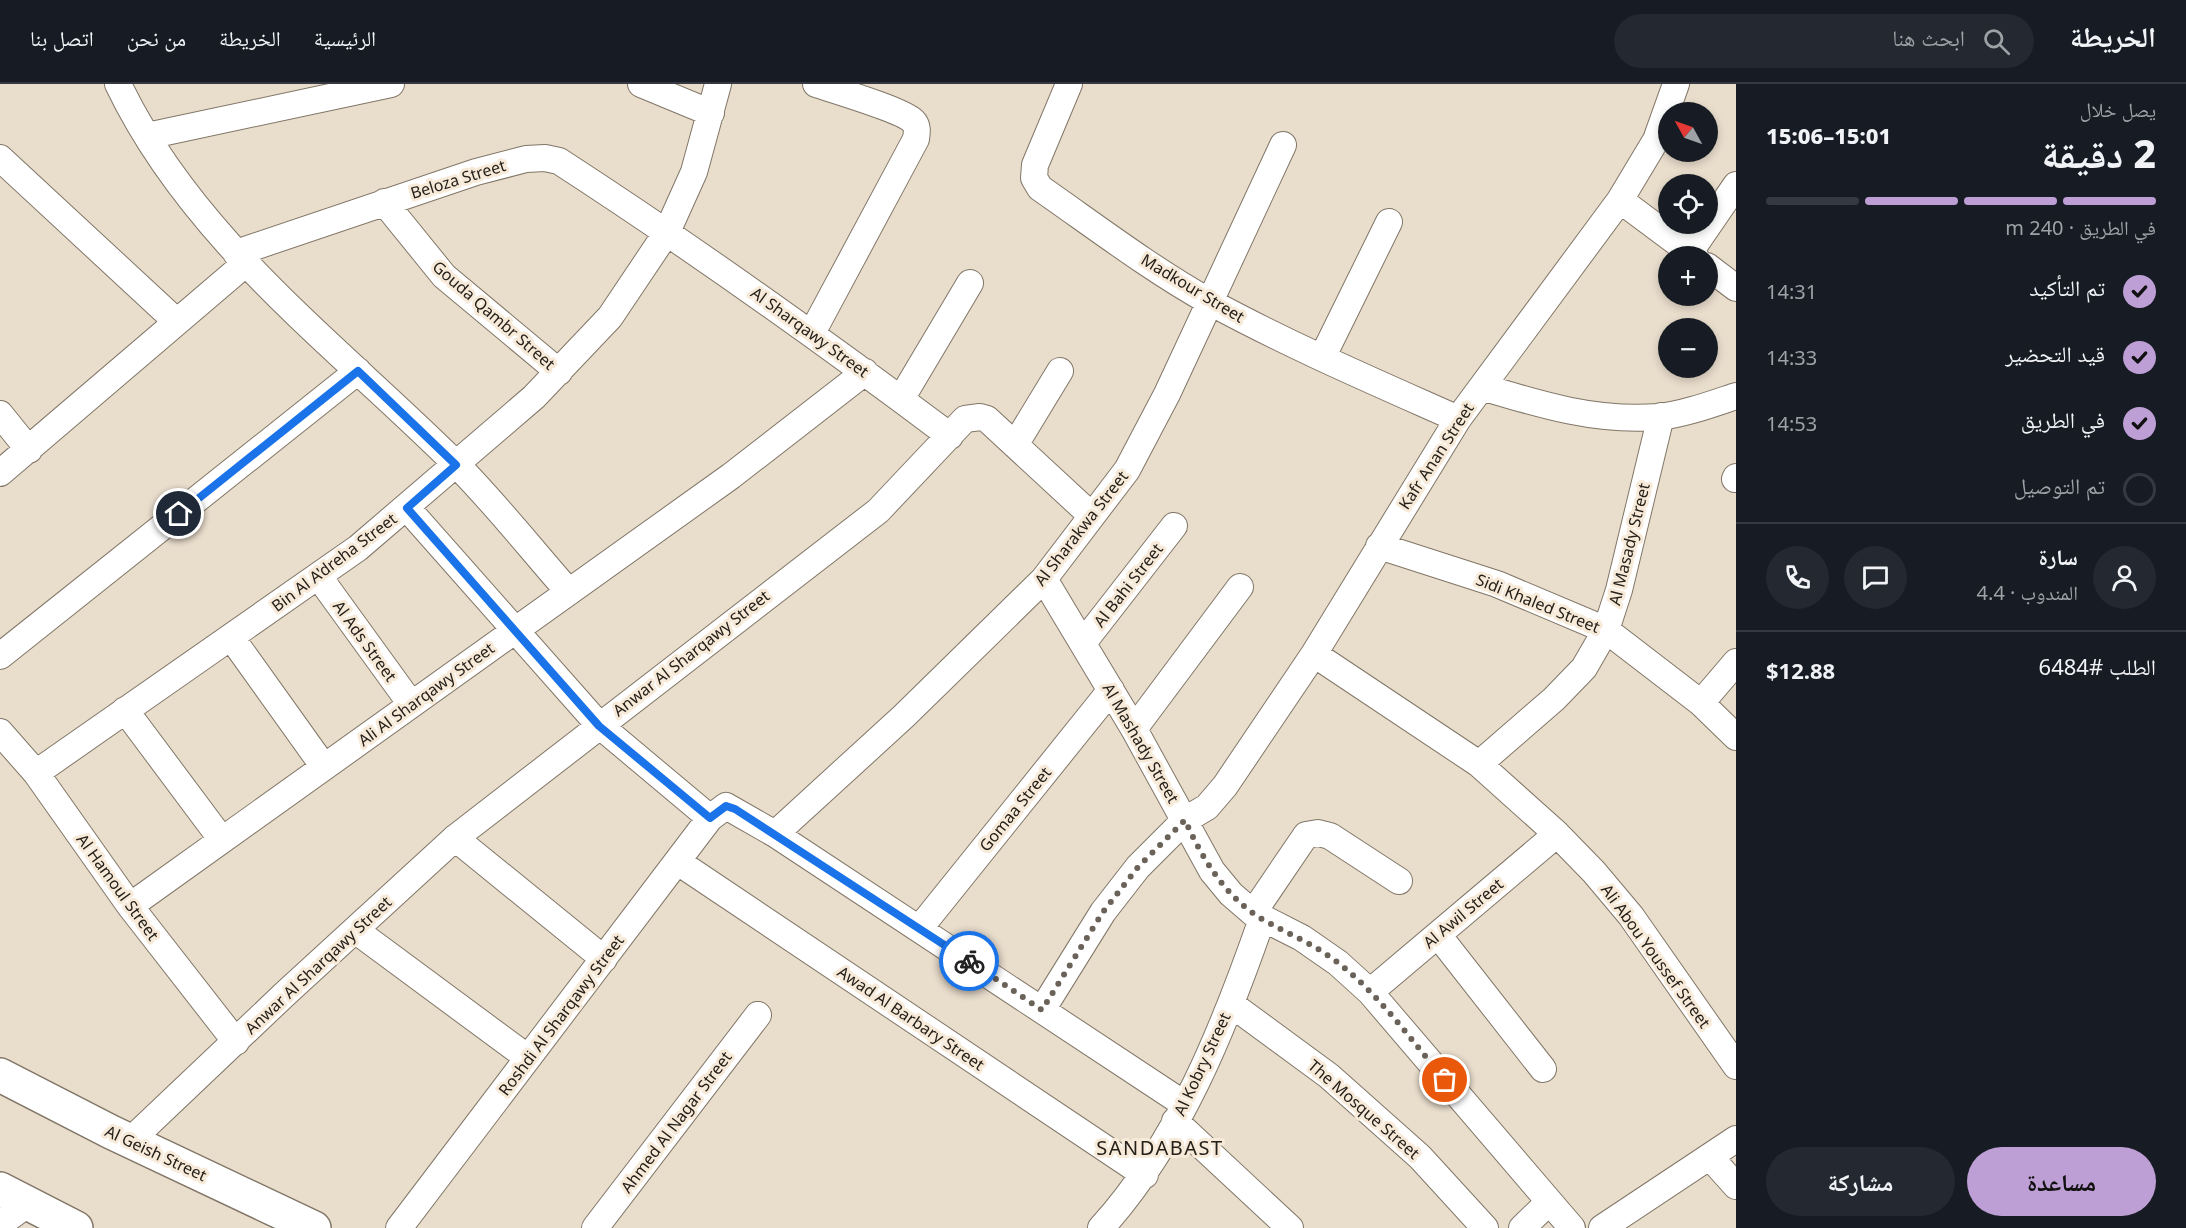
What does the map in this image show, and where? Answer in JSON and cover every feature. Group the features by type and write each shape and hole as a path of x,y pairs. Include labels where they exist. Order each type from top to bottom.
{"main road":[{"name":"Al Geish Street","path":"0,1075 314,1228"},
{"path":"0,1189 76,1228"}],"street":[{"path":"118,84 147,136 174,177 241,258 456,465 569,592"},
{"path":"147,136 391,84"},
{"path":"641,84 711,113"},
{"name":"Bin Al A'dreha Street","path":"36,773 319,577 407,508 534,397 559,372 610,316 668,232 694,172 718,84"},
{"path":"812,333 916,139 918,129 913,120 870,102 816,84"},
{"name":"Madkour Street","path":"1068,84 1035,165 1034,178 1040,188 1175,281 1210,302 1322,358 1458,419"},
{"name":"Kafr Anan Street","path":"1042,1010 1103,912 1138,867 1185,820 1207,807 1226,786 1314,654 1458,419 1620,200 1656,140 1676,84"},
{"name":"Al Sharakwa Street","path":"775,834 904,716 1044,579 1127,470 1167,394 1283,145"},
{"path":"0,158 177,322"},
{"name":"Beloza Street","path":"241,258 384,202 476,172 526,159 545,158 559,161 668,232"},
{"path":"1703,246 1736,185"},
{"path":"1620,200 1681,246"},
{"name":"Gouda Qambr Street","path":"384,202 444,276 559,372"},
{"path":"1322,358 1389,222"},
{"name":"Al Sharqawy Street","path":"668,232 866,372 950,436"},
{"path":"0,473 177,322 241,258"},
{"path":"1718,274 1736,288"},
{"path":"901,399 970,283"},
{"path":"0,656 358,371"},
{"path":"1015,445 1060,371"},
{"name":"Ali Al Sharqawy Street","path":"130,906 731,476 866,372"},
{"path":"1482,387 1562,411 1610,418 1661,417 1736,396"},
{"path":"0,414 29,450"},
{"name":"Anwar Al Sharqawy Street","path":"131,1140 455,838 878,511 965,419 980,417 987,419 1092,516"},
{"name":"Al Masady Street","path":"1479,764 1554,699 1584,668 1606,630 1619,590 1661,417"},
{"path":"407,508 599,726 718,812 775,834 1042,1010 1180,1113 1290,1228"},
{"name":"Al Bahi Street","path":"1083,643 1174,526"},
{"name":"Sidi Khaled Street","path":"1379,546 1497,584 1606,630 1701,703 1736,737"},
{"name":"Al Ads Street","path":"319,577 411,704"},
{"name":"Al Mashady Street","path":"1044,579 1134,729 1212,871 1231,894 1258,916 1302,938 1338,963 1370,992 1572,1228"},
{"path":"1134,729 1240,587"},
{"path":"231,637 324,767"},
{"name":"Ali Abou Youssef Street","path":"1314,654 1479,764 1557,834 1594,872 1631,916 1736,1066"},
{"path":"1701,703 1736,663"},
{"name":"Gomaa Street","path":"919,929 1111,690"},
{"path":"125,710 222,840"},
{"name":"Al Hamoul Street","path":"0,732 36,773 130,906 236,1042"},
{"name":"Roshdi Al Sharqawy Street","path":"399,1228 718,812"},
{"name":"Al Kobry Street","path":"1112,1224 1180,1113 1231,1004 1258,916 1306,835 1318,833 1330,836 1399,881"},
{"name":"Al Awil Street","path":"1370,992 1557,834"},
{"path":"455,838 604,959"},
{"name":"Awad Al Barbary Street","path":"678,862 1144,1175"},
{"path":"355,930 528,1058"},
{"path":"1438,935 1543,1069"},
{"name":"The Mosque Street","path":"1231,1004 1329,1076 1420,1156 1485,1228"},
{"name":"Ahmed Al Nagar Street","path":"595,1228 758,1015"},
{"path":"1602,1228 1736,1139"},
{"path":"1710,1156 1736,1186"},
{"path":"1522,1228 1550,1202"},
{"path":"0,1224 29,1203"}],"way so far":[{"path":"969,961 1042,1010 1103,912 1138,867 1185,820 1197,847 1212,871 1231,894 1262,919 1302,938 1338,963 1370,992 1445,1080"}],"district":[{"name":"SANDABAST","path":"1160,1148"}],"route":[{"path":"179,514 358,371 456,465 407,508 599,726 710,818 719,808 726,806 735,809 969,961"}]}
